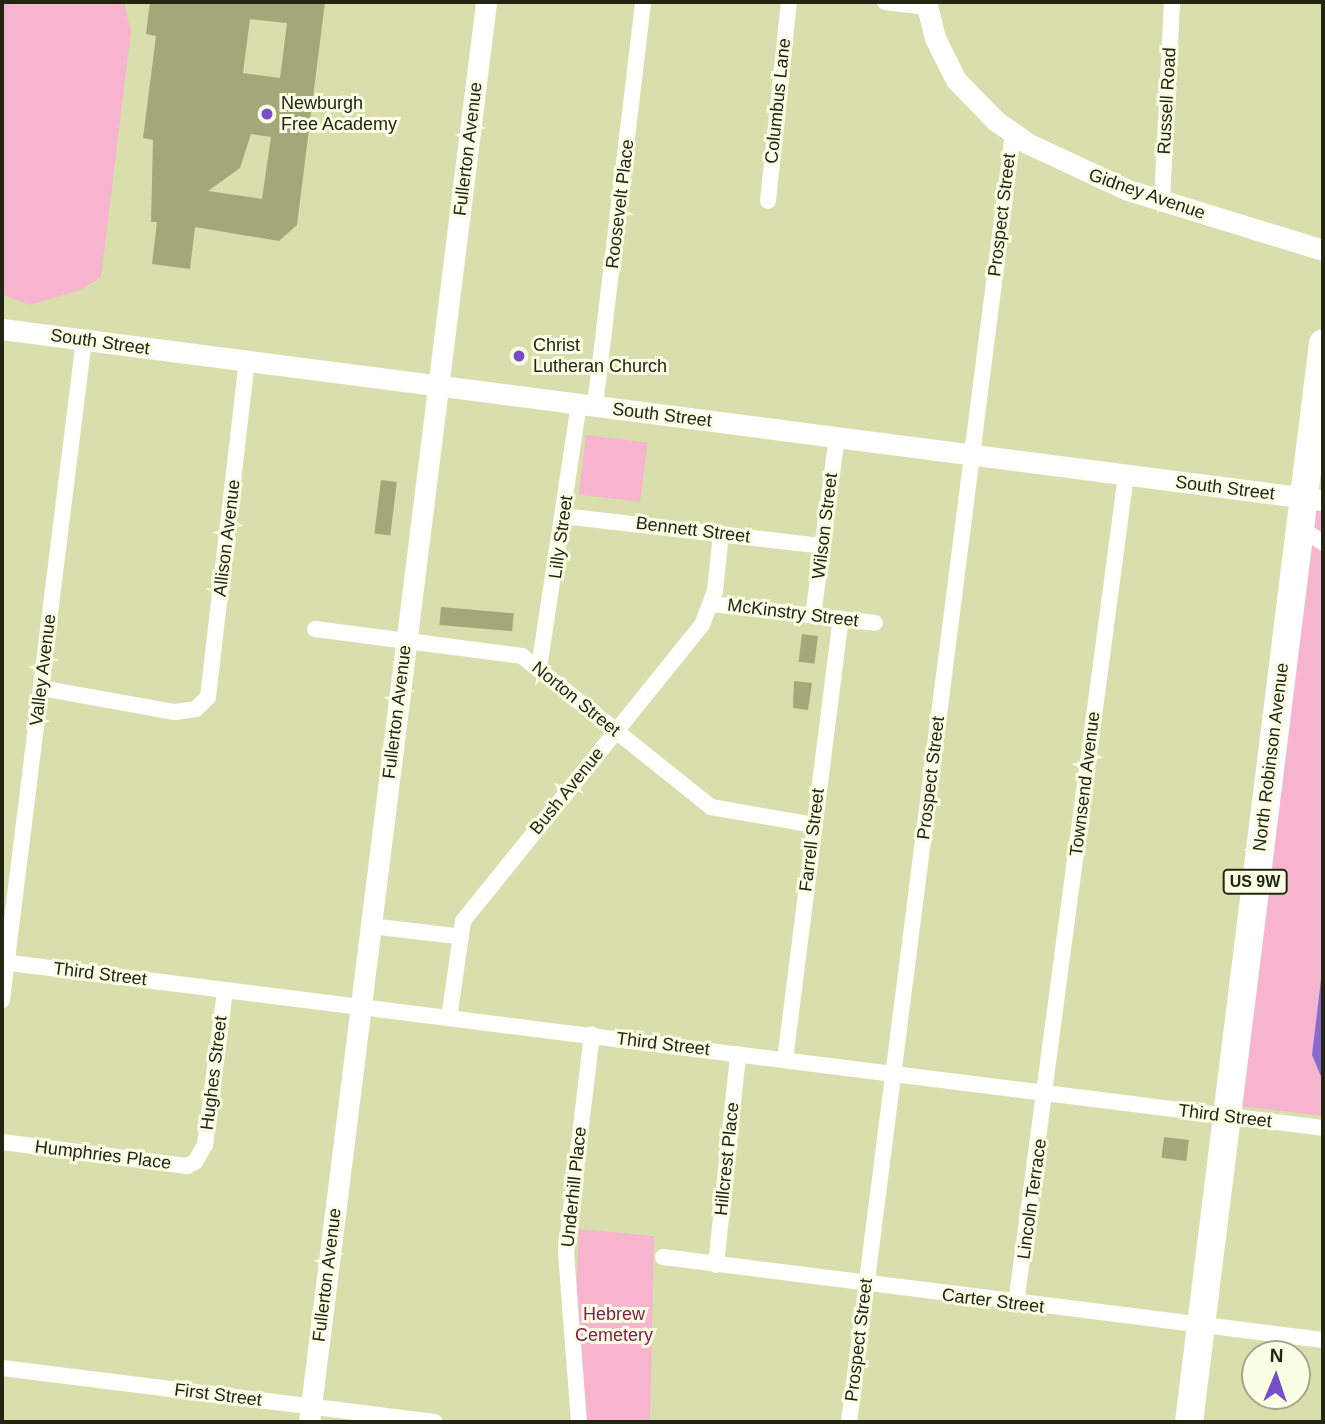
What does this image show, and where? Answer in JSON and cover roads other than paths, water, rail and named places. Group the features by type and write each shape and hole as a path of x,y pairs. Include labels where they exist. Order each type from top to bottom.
{"highway":[{"name":"North Robinson Avenue","path":"1189,1422 1300,527 1314,499 1323,343"}],"street":[{"name":"Fullerton Avenue","path":"309,1414 486,2"},
{"name":"Roosevelt Place","path":"587,405 643,2"},
{"name":"Columbus Lane","path":"768,201 789,2"},
{"path":"885,2 927,4"},
{"name":"Russell Road","path":"1162,201 1172,2"},
{"name":"Gidney Avenue","path":"927,4 956,79 1013,133 1070,166 1162,201 1323,250"},
{"name":"Prospect Street","path":"849,1422 1013,133"},
{"name":"South Street","path":"2,329 1314,499"},
{"name":"Valley Avenue","path":"2,1000 4,962 84,340"},
{"name":"Allison Avenue","path":"41,688 174,712 196,709 208,697 247,362"},
{"name":"Lilly Street","path":"539,668 564,516 587,405"},
{"name":"Wilson Street","path":"813,616 837,437"},
{"name":"Townsend Avenue","path":"1048,1094 1126,475"},
{"name":"Bennett Street","path":"564,516 822,545"},
{"path":"1300,527 1323,543"},
{"name":"Bush Avenue","path":"449,1017 457,936 463,921 702,625 712,604 721,533"},
{"name":"McKinstry Street","path":"712,604 875,623"},
{"name":"Farrell Street","path":"785,1060 841,619"},
{"name":"Norton Street","path":"315,629 512,653 539,668 711,807 814,825"},
{"path":"370,926 457,936"},
{"name":"Third Street","path":"4,962 1323,1128"},
{"name":"Hughes Street","path":"201,1155 225,990"},
{"name":"Underhill Place","path":"579,1422 566,1252 592,1035"},
{"name":"Hillcrest Place","path":"716,1265 737,1054"},
{"name":"Lincoln Terrace","path":"1016,1304 1048,1094"},
{"name":"Humphries Place","path":"2,1142 187,1166 201,1155"},
{"name":"Carter Street","path":"663,1257 1016,1304 1323,1340"},
{"name":"First Street","path":"2,1368 309,1414 435,1422"}],"place":[{"name":"Newburgh Free Academy","path":"267,114"},
{"name":"Christ Lutheran Church","path":"519,356"}],"park label":[{"name":"Hebrew Cemetery","path":"614,1325"}]}
